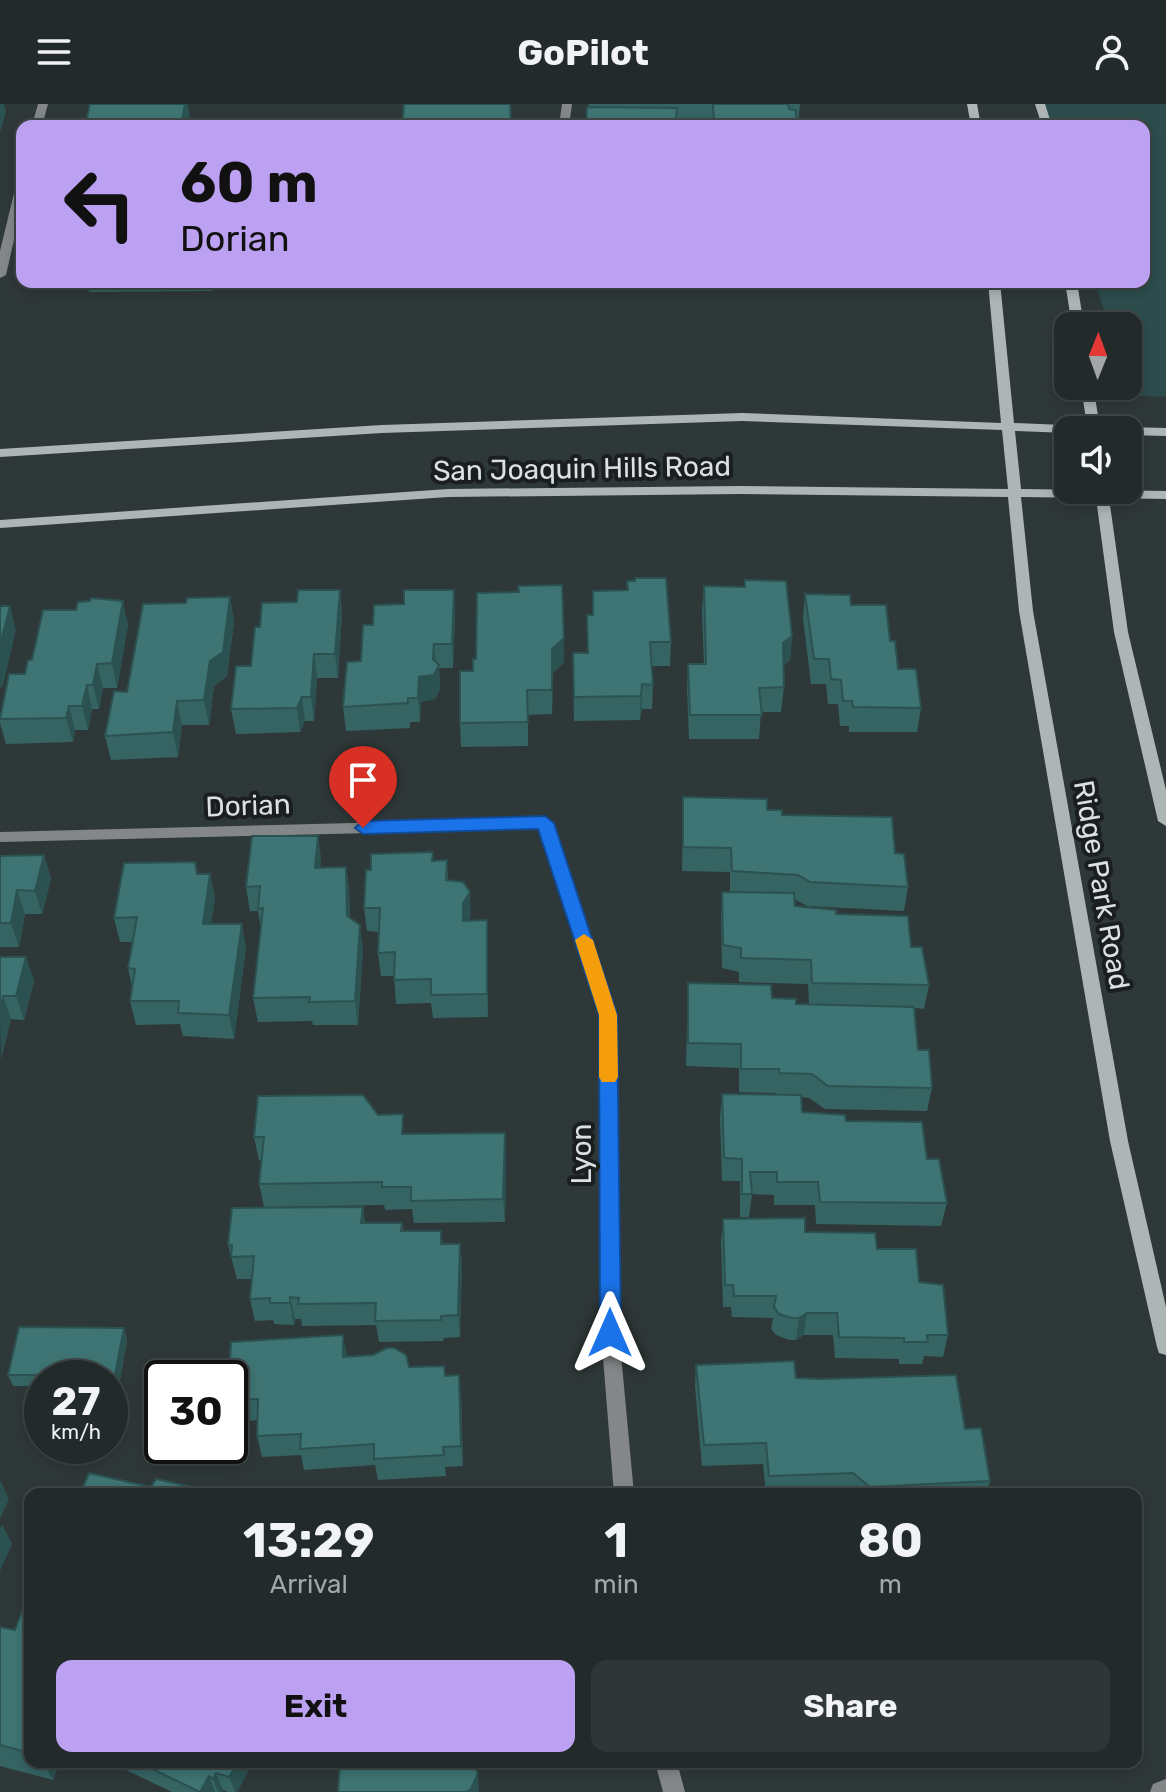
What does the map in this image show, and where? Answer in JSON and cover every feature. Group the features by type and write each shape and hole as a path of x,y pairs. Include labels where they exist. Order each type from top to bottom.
{"main road":[{"name":"Ridge Park Road","path":"995,288 1026,611 1119,1141 1166,1347"},
{"path":"1072,288 1076,312"},
{"name":"San Joaquin Hills Road","path":"0,453 382,429 742,417 1054,429"},
{"path":"1142,431 1166,432"},
{"name":"San Joaquin Hills Road","path":"0,524 448,493 1054,492"},
{"name":"San Joaquin Hills Road","path":"1142,494 1166,495"},
{"path":"1104,504 1121,632 1166,821"}],"street":[{"path":"0,275 16,207"},
{"name":"Dorian","path":"0,837 545,823"},
{"name":"Lyon","path":"545,823 608,1015 610,1333 623,1488"},
{"path":"668,1768 674,1792"}],"shaded area":[{"path":"1040,104 1166,104 1166,397 1142,396 1142,312 1105,312 1097,288 1150,288 1150,120 1045,120"}],"building":[{"path":"90,104 185,104 182,120 86,120"},
{"path":"404,104 510,104 511,120 403,120"},
{"path":"713,104 788,104 789,109 796,110 796,120 714,120"},
{"path":"587,107 677,108 676,119 714,120 586,120"},
{"path":"635,578 666,578 671,642 650,642 653,685 642,684 641,696 574,697 573,653 588,653 587,615 593,615 593,591 628,590 627,581 635,581"},
{"path":"745,580 786,581 792,636 783,643 784,687 759,688 762,715 690,715 688,664 706,664 704,586 745,587"},
{"path":"562,585 564,638 552,649 552,690 527,690 528,722 460,723 460,671 473,671 473,659 476,659 477,593 519,592 518,586"},
{"path":"298,590 340,590 335,654 314,654 311,697 302,697 297,708 231,709 236,666 251,666 255,627 260,627 262,603 297,602"},
{"path":"404,590 454,590 452,644 434,644 433,659 439,665 434,675 419,677 418,698 408,698 408,703 343,707 347,662 361,661 363,625 373,625 374,605 404,604"},
{"path":"805,594 850,595 851,605 886,605 890,641 895,641 898,669 916,669 921,708 853,707 852,701 843,701 841,680 831,679 829,659 814,659"},
{"path":"230,597 223,652 210,661 204,700 177,701 173,732 105,736 114,691 127,692 143,604 186,603 187,598"},
{"path":"91,598 123,601 112,663 97,664 93,685 87,685 82,706 69,706 66,718 0,719 9,674 25,674 28,660 32,660 43,610 76,610 78,602 90,601"},
{"path":"0,606 10,606 0,645"},
{"path":"683,797 767,799 767,810 782,810 782,815 892,817 895,853 904,854 908,887 810,882 798,875 732,871 731,848 683,847"},
{"path":"252,836 318,836 315,868 346,867 347,916 360,925 355,1001 309,1002 310,997 253,998 263,908 258,909 260,886 246,887"},
{"path":"433,852 432,861 447,860 446,880 463,882 470,892 463,903 463,921 487,920 487,994 431,995 431,979 394,980 395,952 378,953 380,908 364,908 366,870 371,870 371,854"},
{"path":"44,855 35,891 17,890 11,923 0,923 0,856"},
{"path":"195,862 197,874 210,874 203,924 242,924 229,1015 178,1013 179,1001 130,1001 135,969 128,968 137,917 114,918 124,863"},
{"path":"722,892 794,893 795,906 836,910 836,914 908,916 911,947 922,947 929,985 812,983 811,960 741,958 741,948 723,945"},
{"path":"0,957 26,957 16,996 3,996 0,1008"},
{"path":"688,983 771,985 772,998 796,999 796,1004 914,1007 918,1050 929,1050 932,1088 828,1086 812,1074 779,1073 779,1069 741,1069 741,1044 688,1043"},
{"path":"722,1094 801,1095 802,1112 845,1115 846,1121 922,1122 927,1159 939,1159 947,1203 820,1202 818,1182 777,1182 777,1172 750,1172 752,1194 742,1194 742,1159 724,1158"},
{"path":"363,1095 378,1115 403,1114 402,1134 505,1133 503,1199 411,1201 411,1187 382,1187 382,1182 259,1184 264,1137 254,1137 258,1096"},
{"path":"363,1207 361,1223 402,1223 401,1231 441,1231 441,1244 460,1244 458,1315 441,1316 441,1320 375,1321 376,1303 298,1304 299,1298 290,1297 290,1303 270,1303 270,1298 250,1299 254,1256 231,1257 232,1245 228,1245 232,1208"},
{"path":"805,1218 805,1232 875,1233 877,1249 916,1249 919,1282 943,1285 948,1335 927,1335 928,1342 904,1342 904,1338 839,1337 837,1313 807,1313 792,1318 779,1314 774,1307 776,1296 734,1296 733,1285 725,1285 723,1219"},
{"path":"19,1327 124,1328 118,1360 24,1360 24,1375 8,1375"},
{"path":"343,1335 343,1357 373,1355 394,1348 406,1355 409,1367 444,1366 445,1376 459,1375 461,1446 443,1447 444,1455 374,1459 374,1444 300,1449 301,1434 257,1436 258,1399 248,1399 248,1360 230,1360 231,1342"},
{"path":"794,1361 796,1378 956,1375 965,1429 981,1428 990,1481 870,1487 853,1473 769,1476 766,1443 704,1445 696,1365"},
{"path":"89,1473 151,1487 156,1479 196,1488 83,1488"},
{"path":"24,1606 24,1751 0,1745 0,1627 15,1630"},
{"path":"150,1768 234,1768 229,1777 216,1773 213,1779 209,1776 200,1792"},
{"path":"340,1768 476,1768 478,1773 471,1789 466,1792 338,1792"}],"slow traffic":[{"path":"584,940 608,1015 608,1077"}],"route":[{"path":"363,828 545,823 608,1015 610,1333"}]}
